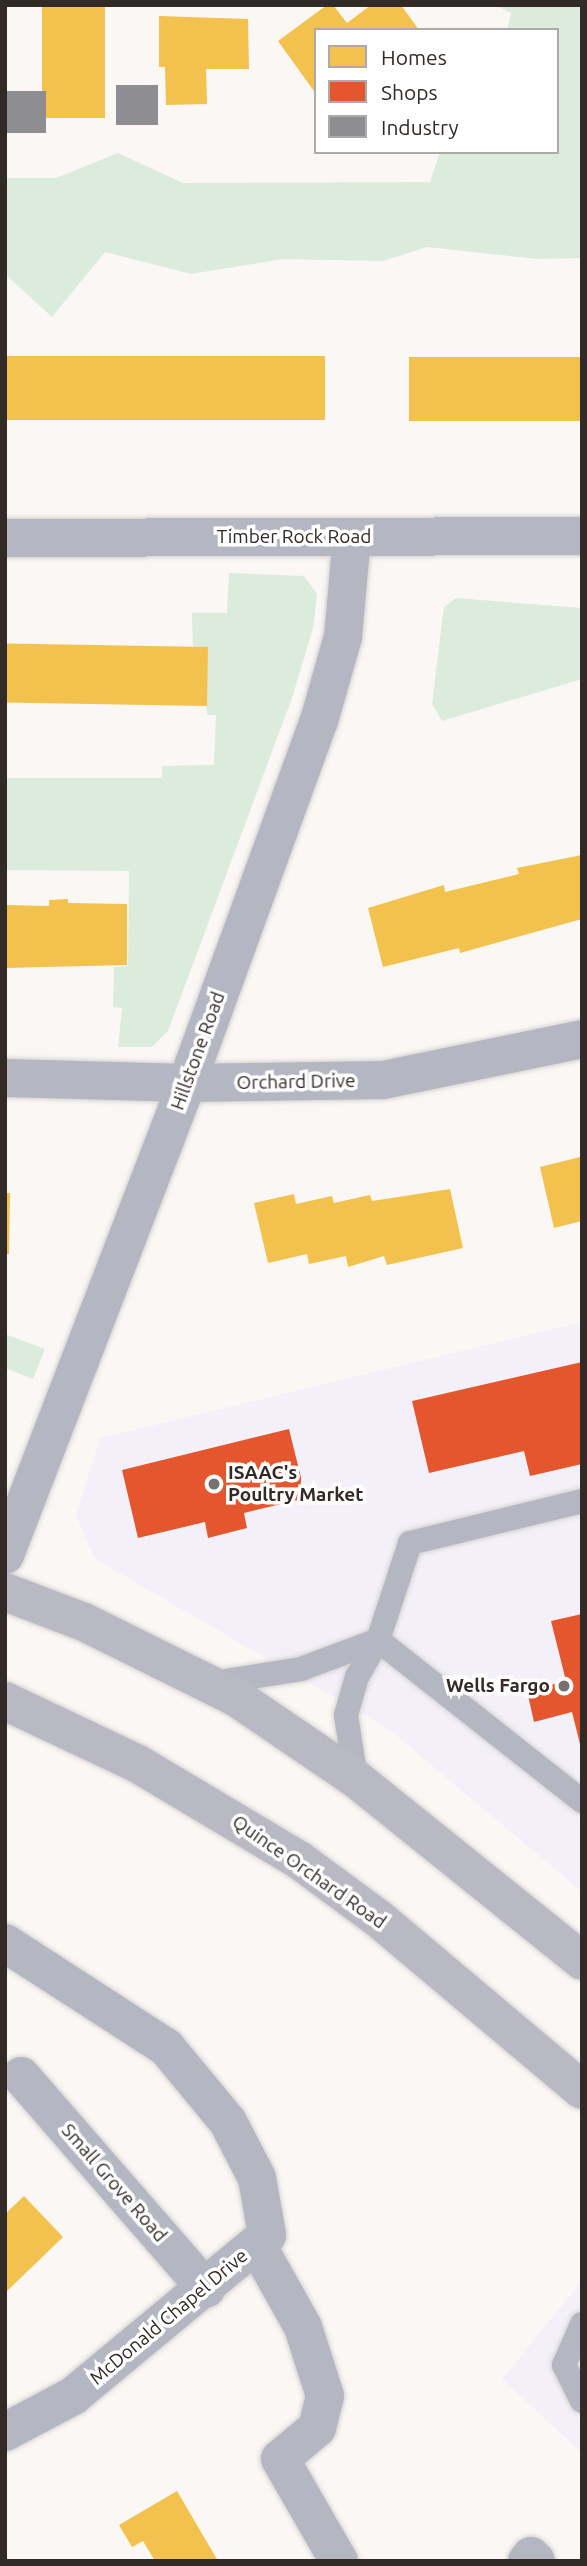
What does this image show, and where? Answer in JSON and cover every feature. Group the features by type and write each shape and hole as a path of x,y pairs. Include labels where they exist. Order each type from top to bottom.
{"main road":[{"path":"5,1592 84,1622 213,1683 356,1779 582,1961"},
{"name":"Quince Orchard Road","path":"5,1701 159,1776 299,1860 379,1919 574,2079"}],"street":[{"name":"Timber Rock Road","path":"5,538 582,536"},
{"name":"Hillstone Road","path":"5,1555 187,1083 332,681 349,602 352,537"},
{"name":"Orchard Drive","path":"5,1078 187,1083 383,1080 582,1039"},
{"name":"McDonald Chapel Drive","path":"5,1942 166,2047 228,2122 257,2178 267,2235 206,2289 73,2396 5,2432"},
{"name":"Small Grove Road","path":"21,2076 206,2289"},
{"path":"257,2245 303,2327 325,2396 317,2428 280,2459 339,2561"},
{"path":"527,2561 531,2556 536,2561"}],"lane":[{"path":"356,1779 346,1715 357,1676 378,1640 410,1542 582,1501"},
{"path":"213,1683 301,1669 378,1640"},
{"path":"378,1640 582,1801"},
{"path":"582,2325 564,2365 582,2401"}],"shaded area":[{"path":"582,1322 582,1892 390,1730 95,1559 76,1515 100,1438"},
{"path":"582,2281 582,2453 502,2379"}],"green space":[{"path":"494,5 582,5 582,258 538,259 427,247 383,261 283,259 191,274 105,252 52,317 5,274 5,178 56,178 118,153 183,183 430,182 439,154 559,154 559,28 507,28 511,13"},
{"path":"229,573 304,576 317,594 313,628 292,698 168,1031 152,1047 118,1047 122,1008 113,1007 114,967 128,966 129,871 5,870 5,778 162,778 162,766 214,765 216,715 207,715 206,654 193,653 192,613 227,613"},
{"path":"456,598 582,608 582,679 442,721 432,704 444,607"},
{"path":"5,1334 45,1349 33,1379 5,1368"}],"building: Homes":[{"path":"42,5 105,5 105,118 42,118"},
{"path":"327,5 333,5 347,23 371,5 401,5 418,28 314,28 314,91 278,41"},
{"path":"159,16 248,19 249,69 206,69 207,104 166,105 165,67 159,67"},
{"path":"5,356 325,356 325,420 5,420"},
{"path":"409,357 582,357 582,421 409,421"},
{"path":"5,643 208,647 207,706 5,702"},
{"path":"582,855 582,919 460,953 459,948 383,967 368,908 444,885 445,892 519,874 517,868"},
{"path":"68,899 68,903 127,904 127,965 5,968 5,905 49,906 49,900"},
{"path":"580,1157 582,1221 554,1228 540,1167"},
{"path":"450,1189 463,1248 387,1265 384,1256 348,1267 346,1256 309,1264 307,1254 268,1263 254,1203 294,1194 296,1204 332,1196 334,1203 370,1195 372,1201"},
{"path":"5,1193 10,1193 9,1254 5,1254"},
{"path":"24,2196 63,2237 5,2293 5,2214"},
{"path":"177,2491 218,2561 155,2561 143,2541 132,2547 119,2525"}],"building: Shops":[{"path":"582,1362 582,1464 530,1476 524,1451 429,1473 412,1401"},
{"name":"ISAAC's Poultry Market","path":"289,1429 306,1498 244,1513 247,1528 208,1538 205,1522 138,1538 122,1470"},
{"name":"Wells Fargo","path":"582,1614 581,1748 572,1712 534,1722 527,1691 566,1681 551,1621"}],"building: Industry":[{"path":"116,85 158,85 158,125 116,125"},
{"path":"5,91 46,91 46,133 5,133"}],"place":[{"name":"ISAAC's Poultry Market","path":"214,1484"},
{"name":"Wells Fargo","path":"564,1686"}]}
